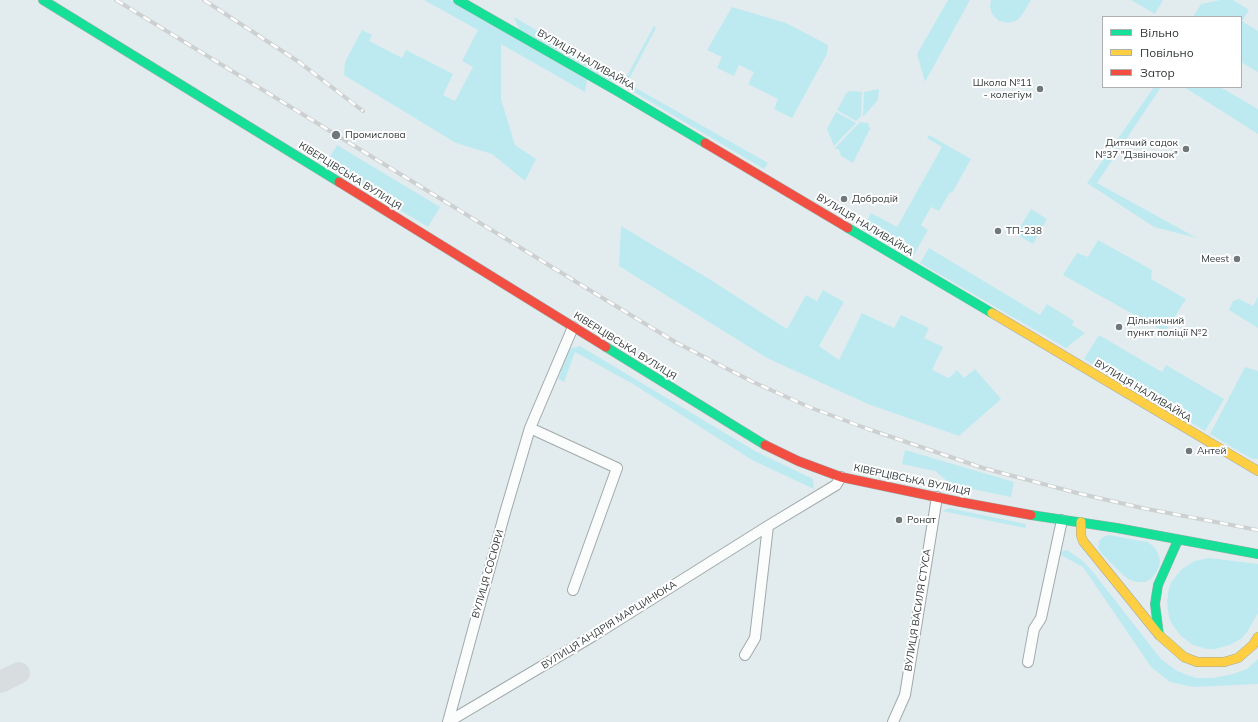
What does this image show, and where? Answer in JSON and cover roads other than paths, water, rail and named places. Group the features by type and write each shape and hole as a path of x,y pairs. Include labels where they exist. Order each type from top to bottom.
{"main road":[{"name":"КІВЕРЦІВСЬКА ВУЛИЦЯ","path":"43,0 767,446 798,461 841,477 937,497 1029,515 1082,522 1258,554"},
{"name":"ВУЛИЦЯ НАЛИВАЙКА","path":"458,0 617,91 1258,472"},
{"path":"1082,522 1081,535 1084,541 1159,635 1184,657 1197,662 1224,662 1238,658 1253,645 1258,636"},
{"path":"1159,635 1155,604 1158,585 1178,540"}],"street":[{"name":"ВУЛИЦЯ СОСЮРИ","path":"448,722 491,561 530,428 573,327"},
{"path":"530,428 617,468 573,590"},
{"name":"ВУЛИЦЯ АНДРІЯ МАРЦИНЮКА","path":"448,722 593,636 836,485 841,477"},
{"name":"ВУЛИЦЯ ВАСИЛЯ СТУСА","path":"894,722 905,695 937,497"},
{"path":"1028,662 1034,629 1041,618 1062,520"},
{"path":"745,655 755,638 768,526"}],"railway":[{"path":"116,0 677,343 753,382 809,407 868,429 983,468 1077,493 1142,508 1258,530"},
{"path":"204,0 299,62 363,111"}],"place":[{"name":"Школа №11 - колегіум","path":"1040,89"},
{"name":"Промислова","path":"336,135"},
{"name":"Дитячий садок №37 \"Дзвіночок\"","path":"1186,149"},
{"name":"Добродій","path":"844,199"},
{"name":"ТП-238","path":"998,231"},
{"name":"Meest","path":"1237,259"},
{"name":"Дільничний пункт поліції №2","path":"1119,327"},
{"name":"Антей","path":"1189,451"},
{"name":"Ронат","path":"899,520"}]}
